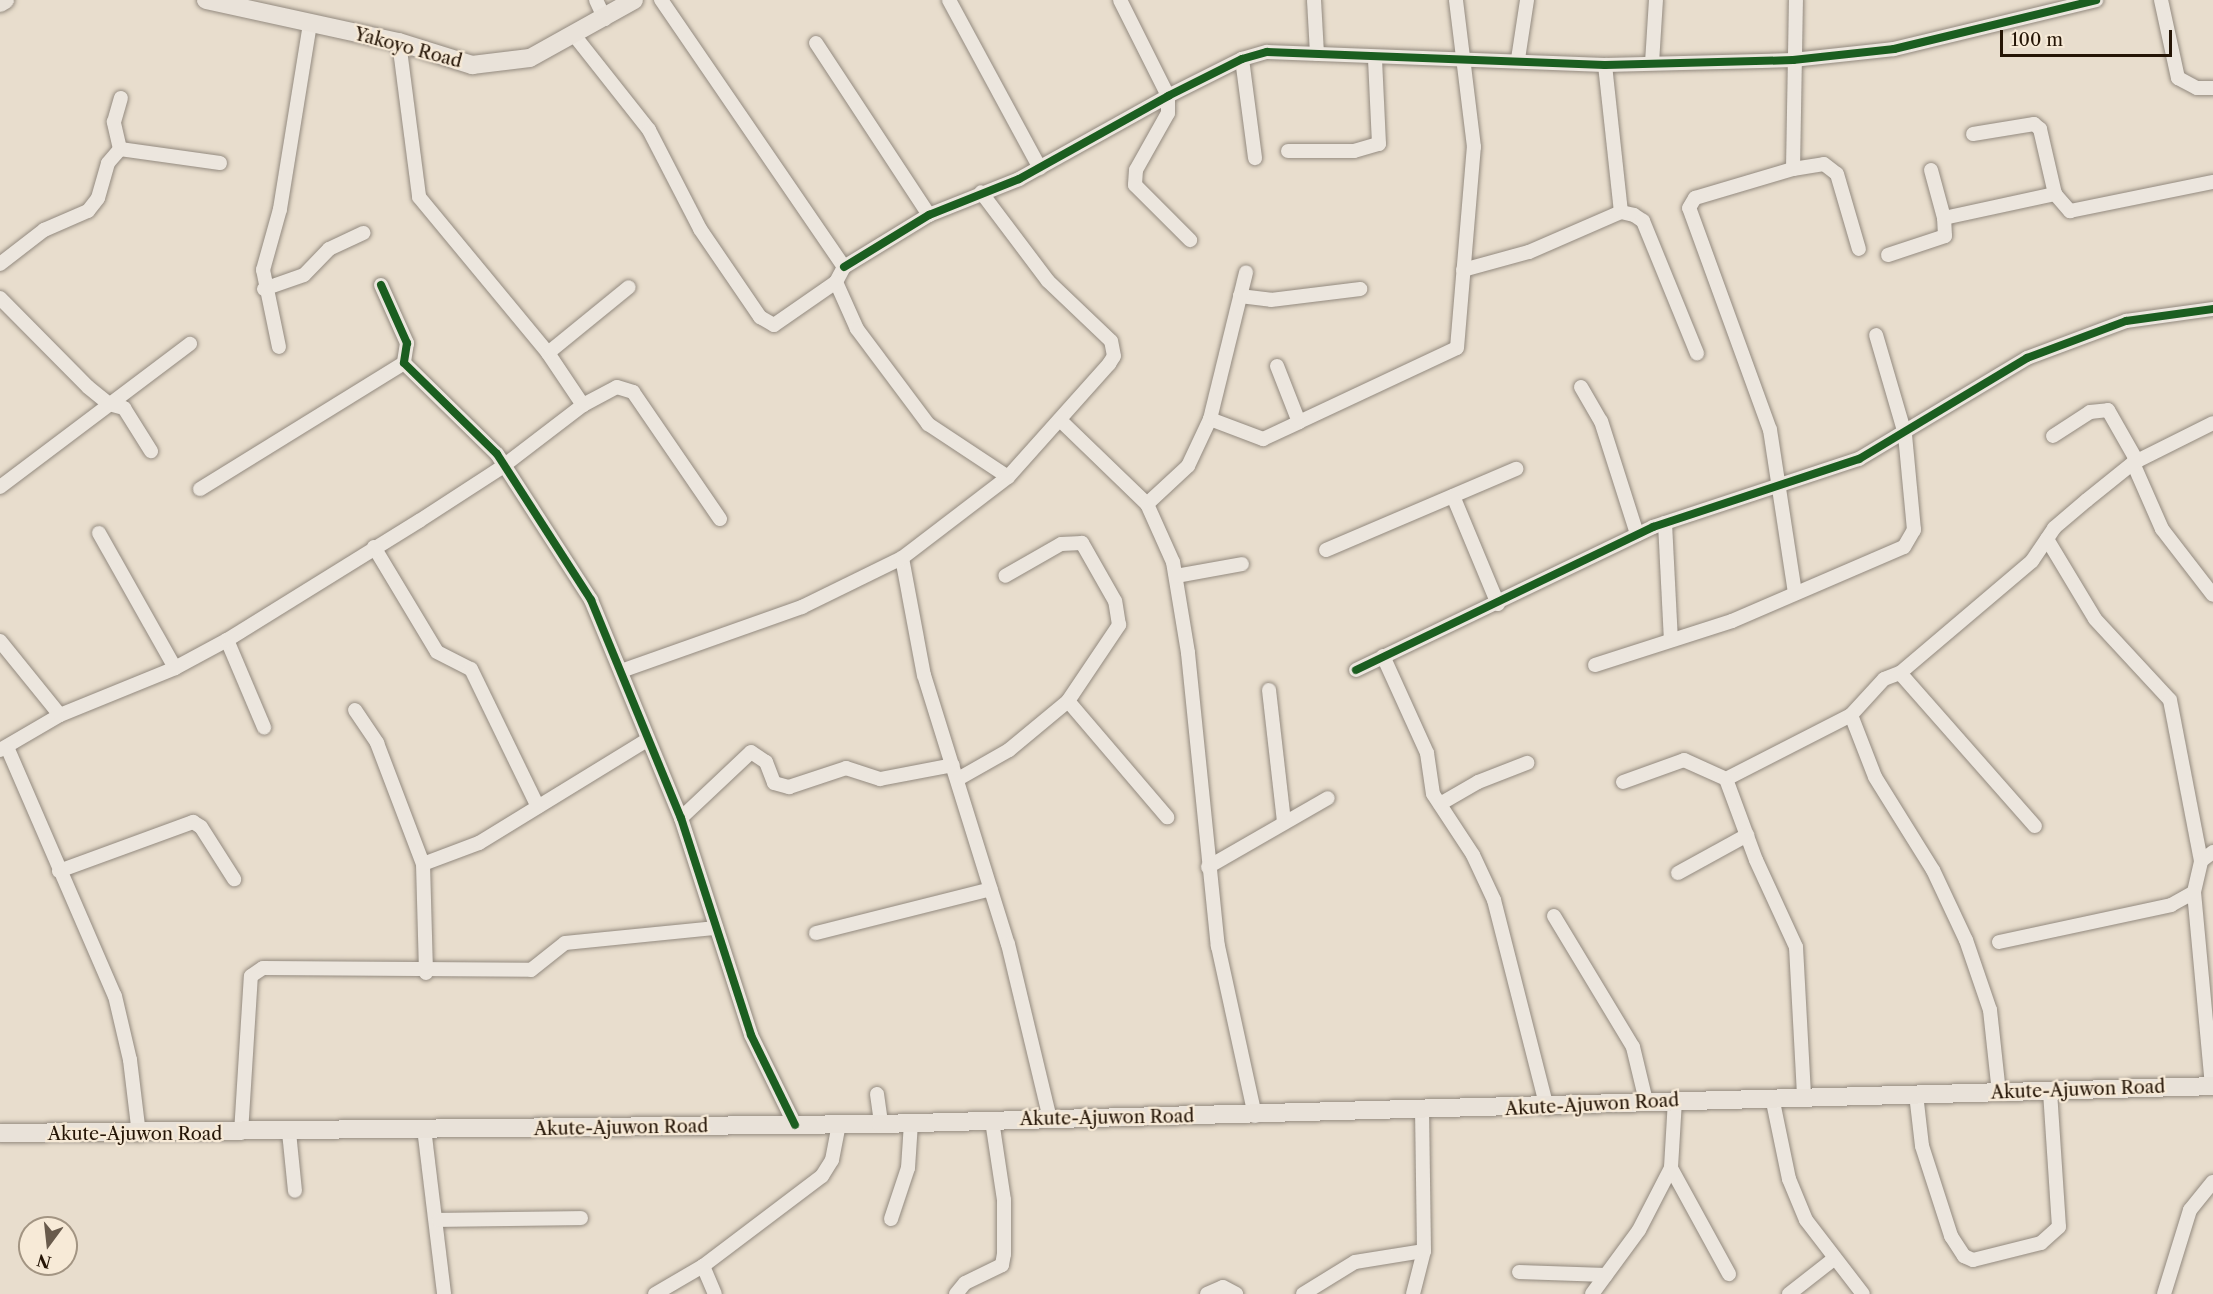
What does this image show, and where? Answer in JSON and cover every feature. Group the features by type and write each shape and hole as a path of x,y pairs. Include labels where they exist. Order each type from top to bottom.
{"main road":[{"path":"0,3 5,0"},
{"name":"Yakoyo Road","path":"206,0 399,42 472,65 530,58 605,19 634,0"},
{"name":"Akute-Ajuwon Road","path":"0,1133 241,1133 424,1128 881,1124 1547,1108 1675,1100 2212,1086"}],"street":[{"path":"596,0 605,19"},
{"path":"661,0 844,267"},
{"path":"949,0 1040,168"},
{"path":"1120,0 1168,96 1168,113 1134,180 1191,240"},
{"path":"1314,0 1317,54"},
{"path":"1209,419 1263,439 1457,348 1474,147 1460,57 1456,0"},
{"path":"1518,59 1527,0"},
{"path":"1652,63 1656,0"},
{"path":"1793,169 1793,60 1796,0"},
{"path":"574,35 649,130 700,229 766,324 781,322 836,282 844,267 928,215 1040,168 1168,96 1242,59 1267,52 1375,60 1460,57 1605,65 1793,60 1894,49 2096,0"},
{"path":"2161,0 2178,78 2197,88 2213,88"},
{"path":"279,347 264,289 265,254 280,209 310,24"},
{"path":"399,42 419,197 548,353 583,405"},
{"path":"816,43 928,215"},
{"path":"1242,59 1255,158"},
{"path":"1288,151 1354,151 1379,144 1375,60"},
{"path":"1605,65 1621,212"},
{"path":"120,149 114,122 122,99"},
{"path":"1973,134 2034,124 2040,129 2055,194 2070,211 2084,210 2213,182"},
{"path":"120,149 220,163"},
{"path":"0,264 44,230 94,205 108,163 120,149"},
{"path":"1795,593 1781,486 1770,430 1689,208 1695,198 1793,169 1824,164 1837,174 1859,249"},
{"path":"1888,255 1945,236 1944,218 1931,170"},
{"path":"621,671 802,607 902,558 1008,477 1061,421 1109,364 1115,348 1048,281 981,192"},
{"path":"1944,218 2055,194"},
{"path":"1463,270 1530,252 1621,212 1643,221 1697,352"},
{"path":"264,289 298,278 329,249 363,234"},
{"path":"1147,504 1188,466 1209,419 1246,272"},
{"path":"836,282 857,329 928,424 1008,477"},
{"path":"381,285 406,343 404,363"},
{"path":"548,353 629,287"},
{"path":"1240,296 1272,300 1360,289"},
{"path":"0,298 109,404 124,408 151,451"},
{"path":"1356,670 1498,604 1637,534 1859,459 1905,434 1948,402 2027,358 2126,321 2213,309"},
{"path":"1595,665 1671,640 1795,593 1904,548 1914,530 1905,434 1876,335"},
{"path":"0,487 190,344"},
{"path":"404,363 479,433 591,600 681,818 751,1035 795,1125"},
{"path":"200,489 404,363"},
{"path":"1277,366 1299,422"},
{"path":"139,1134 130,1060 115,996 3,748 60,715 175,668 227,640 502,467 583,405 616,387 633,392 720,519"},
{"path":"1581,387 1601,421 1637,534"},
{"path":"2053,436 2090,412 2108,410 2135,462 2162,529 2213,595"},
{"path":"1061,421 1147,504 1176,576 1218,946 1256,1116"},
{"path":"1726,779 1851,715 1884,679 1900,673 2032,561 2047,538 2135,462 2213,423"},
{"path":"1326,550 1516,469"},
{"path":"1453,496 1498,604"},
{"path":"1665,523 1671,640"},
{"path":"99,532 175,668"},
{"path":"2047,538 2095,620 2170,700 2201,861 2194,892 2212,1086"},
{"path":"958,778 1009,750 1068,701 1119,625 1115,601 1094,560 1082,543 1073,541 1005,576"},
{"path":"374,547 437,652 471,669 538,807"},
{"path":"902,558 924,675 958,778 990,889 1050,1119"},
{"path":"1176,576 1242,564"},
{"path":"227,640 264,728"},
{"path":"0,641 60,715"},
{"path":"1383,656 1427,753 1428,781 1473,855 1494,900 1547,1108"},
{"path":"1900,673 2035,826"},
{"path":"1269,690 1284,822"},
{"path":"1068,701 1167,817"},
{"path":"355,710 377,743 423,864 426,973"},
{"path":"1851,715 1875,777 1933,870 1966,939 1990,1010 1998,1093"},
{"path":"423,864 479,843 647,740"},
{"path":"681,818 751,752 766,762 774,783 789,787 846,768 880,778 953,765"},
{"path":"1623,782 1684,760 1726,779 1747,835 1796,947 1804,1096"},
{"path":"1440,804 1478,782 1527,763"},
{"path":"1208,867 1328,798"},
{"path":"59,871 193,822 201,827 234,879"},
{"path":"1677,873 1747,835"},
{"path":"2201,861 2213,852"},
{"path":"816,933 990,889"},
{"path":"2000,942 2171,905 2194,892"},
{"path":"1554,916 1633,1047 1646,1101"},
{"path":"241,1133 251,976 263,968 426,973 531,970 565,943 716,928"},
{"path":"1916,1094 1922,1146 1951,1236 1973,1260 2041,1243 2059,1227 2050,1092"},
{"path":"877,1094 881,1124"},
{"path":"1772,1097 1789,1179 1806,1220 1863,1294"},
{"path":"1592,1294 1639,1230 1671,1168 1675,1100"},
{"path":"1413,1294 1424,1251 1422,1110"},
{"path":"956,1294 965,1283 1002,1264 1004,1200 992,1121"},
{"path":"891,1219 908,1168 911,1123"},
{"path":"655,1294 703,1266 828,1169 839,1124"},
{"path":"424,1128 439,1220 444,1294"},
{"path":"289,1132 295,1191"},
{"path":"1671,1168 1729,1274"},
{"path":"2164,1294 2190,1210 2213,1182"},
{"path":"439,1220 581,1218"},
{"path":"1303,1294 1355,1262 1424,1251"},
{"path":"1788,1294 1835,1258"},
{"path":"703,1266 716,1294"},
{"path":"1519,1272 1606,1275"},
{"path":"1207,1294 1223,1287 1236,1294"}],"cycle path":[{"path":"844,267 929,215 1019,179 1168,96 1242,59 1267,52 1605,65 1793,60 1894,49 2096,0"},
{"path":"381,285 407,343 404,363 497,454 591,600 681,818 751,1035 795,1125"},
{"path":"1356,670 1653,527 1859,459 2027,358 2126,321 2213,309"}]}
